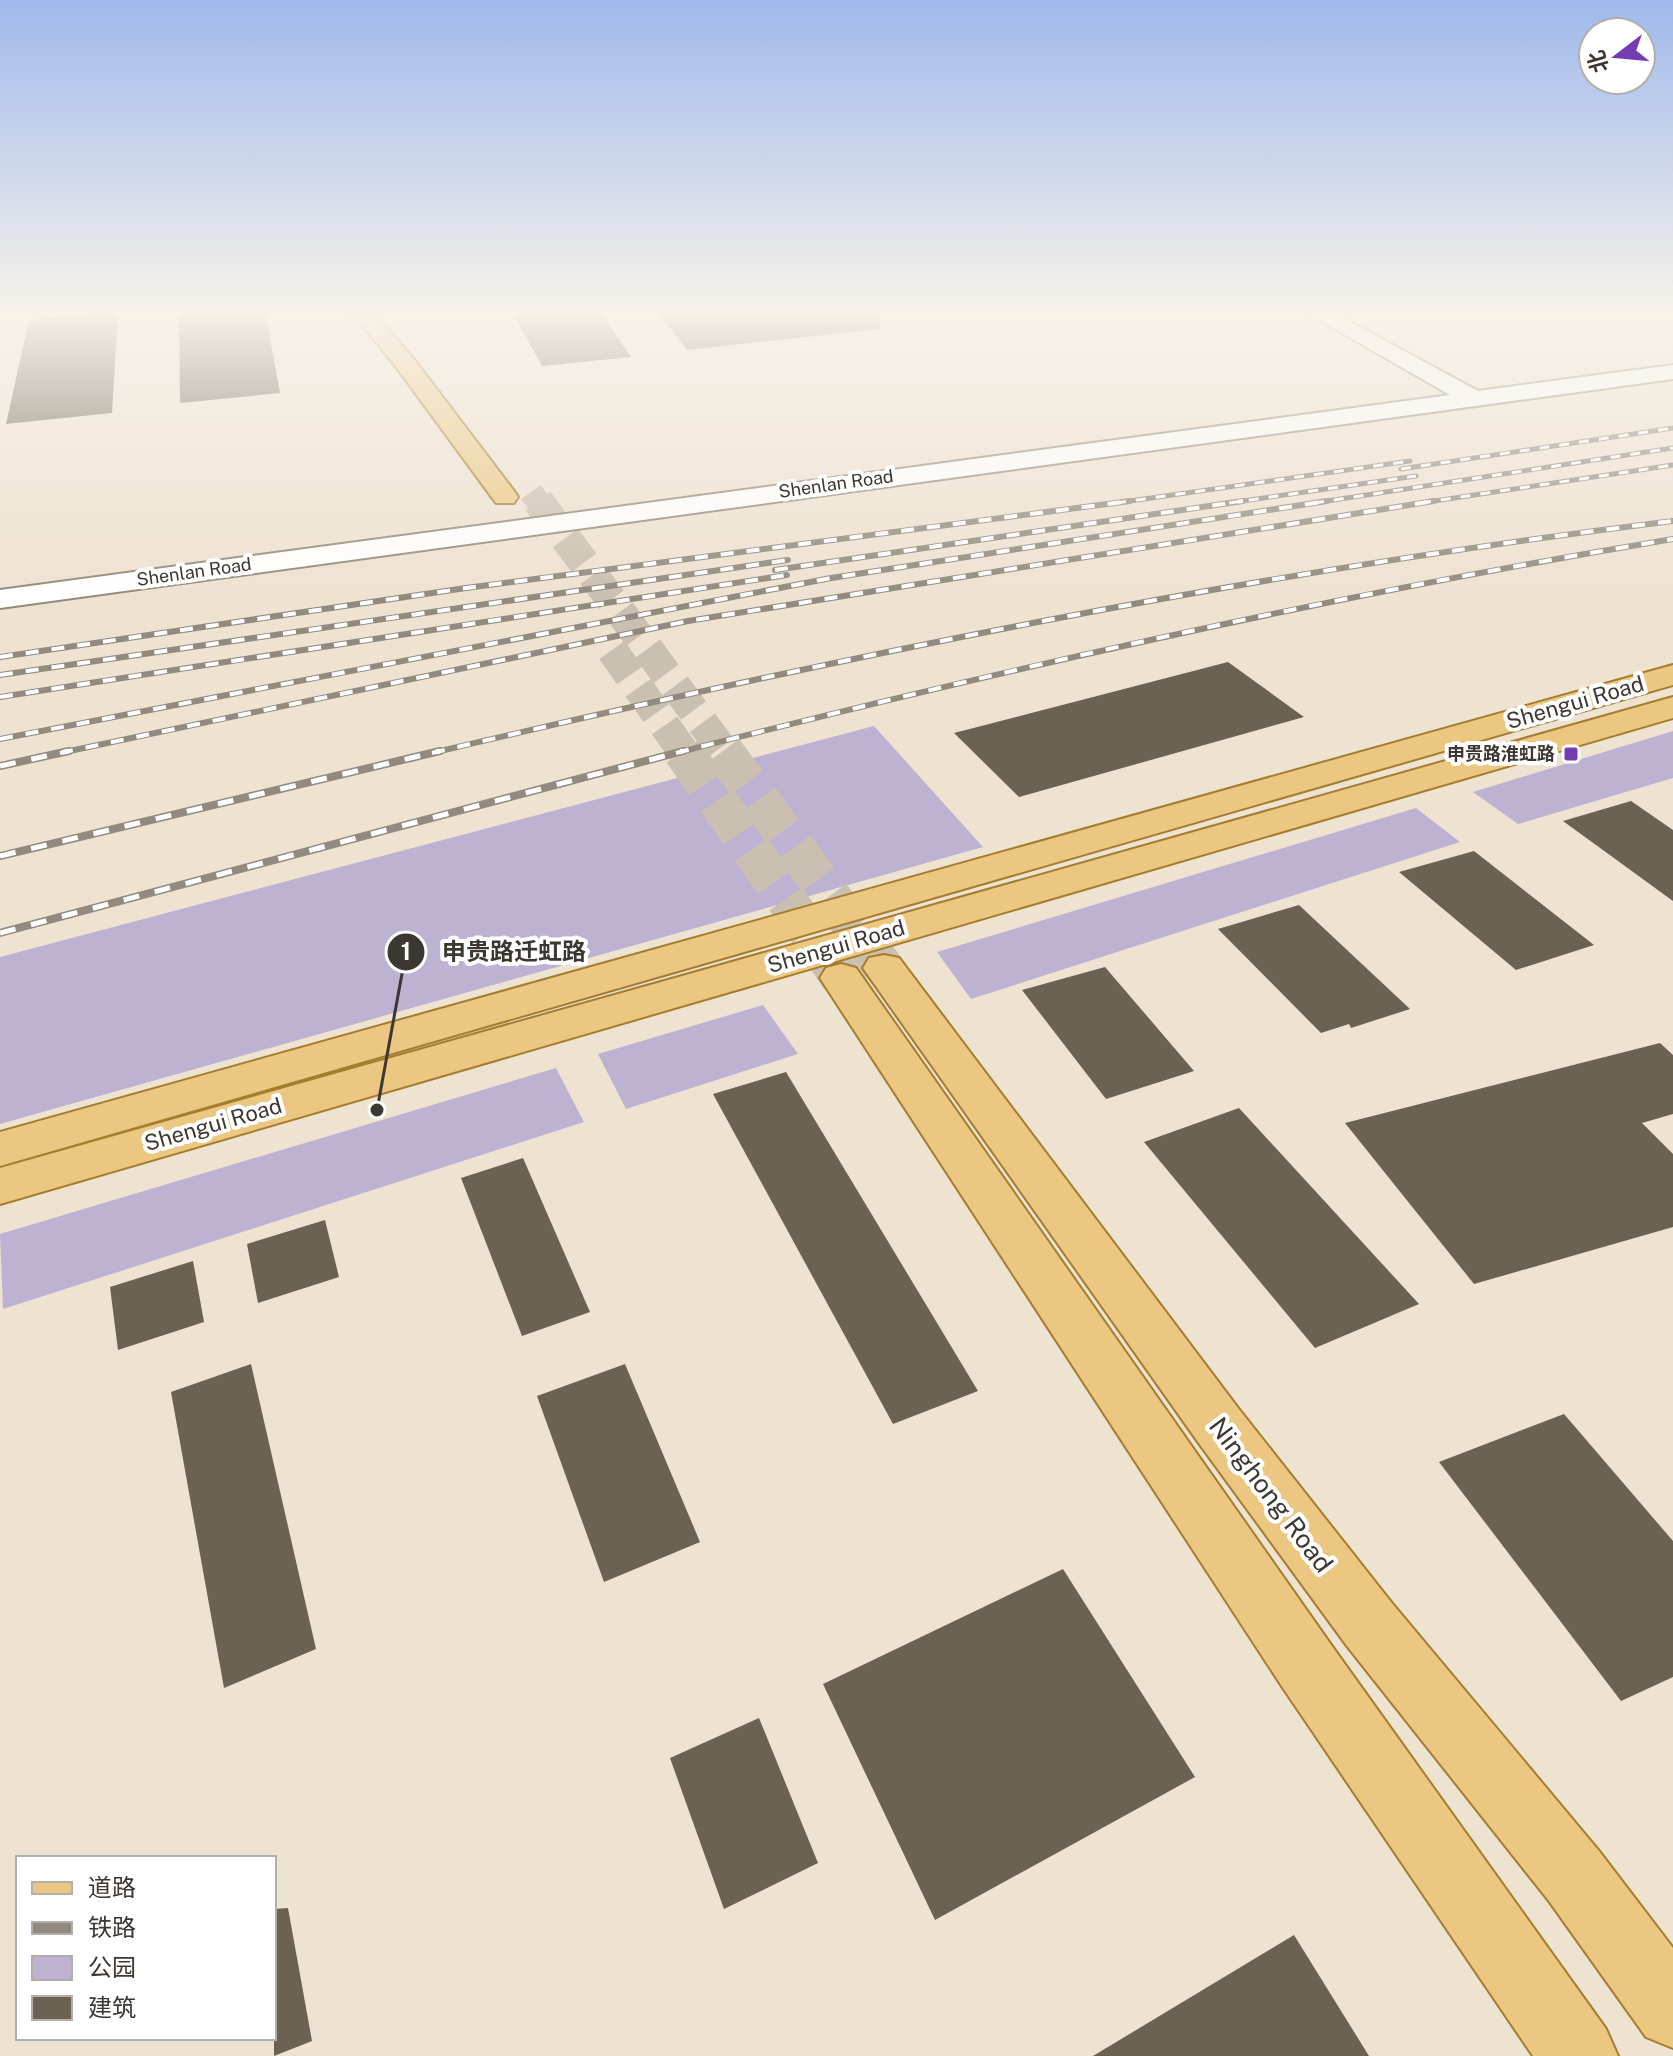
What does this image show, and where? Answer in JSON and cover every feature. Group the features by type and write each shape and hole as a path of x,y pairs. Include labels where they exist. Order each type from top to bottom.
{"main road":[{"path":"437,406 505,497"},
{"name":"Shengui Road","path":"0,1149 1673,675"},
{"name":"Shengui Road","path":"0,1186 1673,707"},
{"name":"Ninghong Road","path":"1579,2056 1315,1678 862,973 1218,1425 1378,1636 1574,1876 1673,2010"}],"street":[{"name":"Shenlan Road","path":"0,599 1415,406"}],"green space":[{"path":"874,726 983,847 0,1124 0,957"},
{"path":"1673,731 1673,778 1518,824 1473,792"},
{"path":"1416,808 1460,842 971,999 937,952"},
{"path":"763,1005 798,1054 626,1109 598,1054"},
{"path":"556,1068 584,1122 3,1309 0,1234"}],"building":[{"path":"10,406 112,406 112,413 6,424"},
{"path":"1228,662 1304,717 1019,797 954,733"},
{"path":"1631,801 1673,830 1673,901 1563,821"},
{"path":"1474,851 1594,945 1516,970 1399,872"},
{"path":"1299,905 1410,1009 1351,1028 1349,1024 1321,1033 1218,929"},
{"path":"1105,967 1194,1071 1106,1099 1022,990"},
{"path":"1660,1043 1673,1055 1673,1114 1642,1123 1673,1154 1673,1227 1474,1284 1345,1123"},
{"path":"786,1072 978,1391 893,1424 713,1094"},
{"path":"1239,1108 1419,1304 1315,1348 1144,1142"},
{"path":"523,1158 590,1312 522,1336 461,1178"},
{"path":"325,1220 339,1277 258,1303 247,1244"},
{"path":"193,1261 204,1322 118,1350 110,1287"},
{"path":"251,1364 316,1649 224,1688 171,1392"},
{"path":"625,1364 700,1542 604,1582 537,1396"},
{"path":"1564,1414 1673,1541 1673,1677 1621,1701 1439,1462"},
{"path":"1063,1569 1195,1777 935,1920 823,1684"},
{"path":"759,1718 818,1863 724,1909 670,1758"},
{"path":"288,1908 312,2041 274,2056 276,2040 276,1909"},
{"path":"1294,1935 1369,2056 1093,2056"}],"tunnel":[{"path":"531,492 539,503"},
{"path":"538,501 725,753"},
{"path":"612,650 684,753"},
{"path":"683,751 841,978"},
{"path":"723,751 884,968"}],"railway":[{"path":"1401,469 1673,428"},
{"path":"1323,502 1673,448"},
{"path":"1130,501 1410,461"},
{"path":"1430,502 1673,465"},
{"path":"1229,503 1416,476"},
{"path":"0,657 466,588 1130,501"},
{"path":"1116,503 1130,501"},
{"path":"775,570 1243,501"},
{"path":"1323,502 1327,501"},
{"path":"0,739 831,578 1323,502"},
{"path":"1314,503 1323,502"},
{"path":"60,753 688,621 1430,502"},
{"path":"1421,503 1430,502"},
{"path":"432,753 895,650 1205,591 1360,565 1673,521"},
{"path":"676,753 1172,635 1421,584 1673,539"},
{"path":"0,675 788,560"},
{"path":"0,697 787,575"},
{"path":"0,766 69,751"},
{"path":"0,856 440,751"},
{"path":"0,933 683,751"}],"place":[{"name":"申贵路淮虹路","path":"1571,754"},
{"name":"申贵路迁虹路","path":"377,1110"}]}
